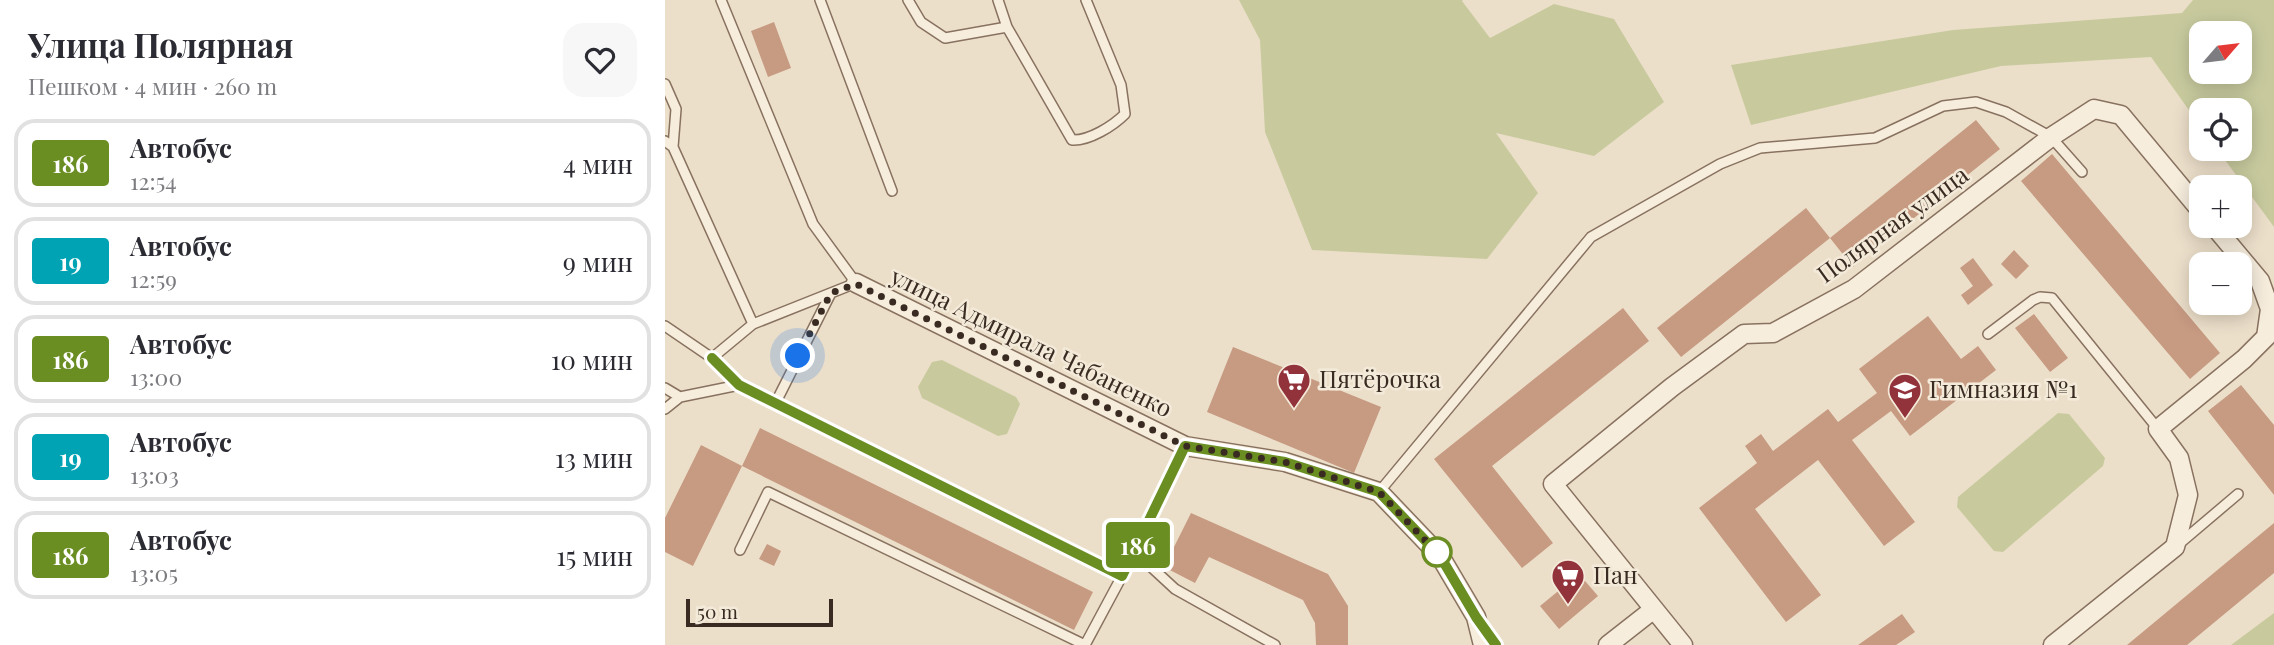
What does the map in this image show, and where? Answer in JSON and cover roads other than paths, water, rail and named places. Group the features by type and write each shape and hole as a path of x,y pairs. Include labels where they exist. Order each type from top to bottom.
{"street":[{"name":"Полярная улица","path":"1683,645 1553,484 1672,387 1744,334 1773,333 1854,289 2051,137 2094,109 2121,115 2189,197"},
{"path":"2053,645 2175,547 2188,495 2179,457 2158,429 2244,359 2270,343 2270,309 2260,281 2224,238"},
{"name":"улица Адмирала Чабаненко","path":"856,284 1185,446 1285,462 1379,492 1440,556 1496,645"},
{"path":"1608,645 1654,609"},
{"name":"улица Адмирала Чабаненко","path":"1476,617 1483,645"}],"lane":[{"path":"712,358 753,324 856,284 813,224 721,0"},
{"path":"820,0 892,191"},
{"path":"908,0 921,22 945,37 1007,27"},
{"path":"997,0 1007,27 1072,140 1081,141 1118,121 1125,114 1121,85 1086,0"},
{"path":"665,84 676,109 673,147"},
{"path":"1379,492 1591,237 1720,164 1760,148 1875,138 1943,106 1976,102 2007,112 2051,137 2082,172"},
{"path":"665,141 673,147 753,324"},
{"path":"775,404 831,293"},
{"path":"1988,334 2033,300 2040,297 2052,299 2158,429"},
{"path":"665,326 712,358 739,385 1122,576"},
{"path":"665,409 680,397 739,385"},
{"path":"665,388 680,397"},
{"name":"улица Адмирала Чабаненко","path":"740,550 768,492 1085,645 1135,552 1185,446"},
{"path":"2175,547 2238,494"},
{"path":"1135,552 1175,589 1275,645"}],"place":[{"name":"Пятёрочка","path":"1294,410"},
{"name":"Гимназия №1","path":"1905,420"},
{"name":"Пан","path":"1568,606"}]}
